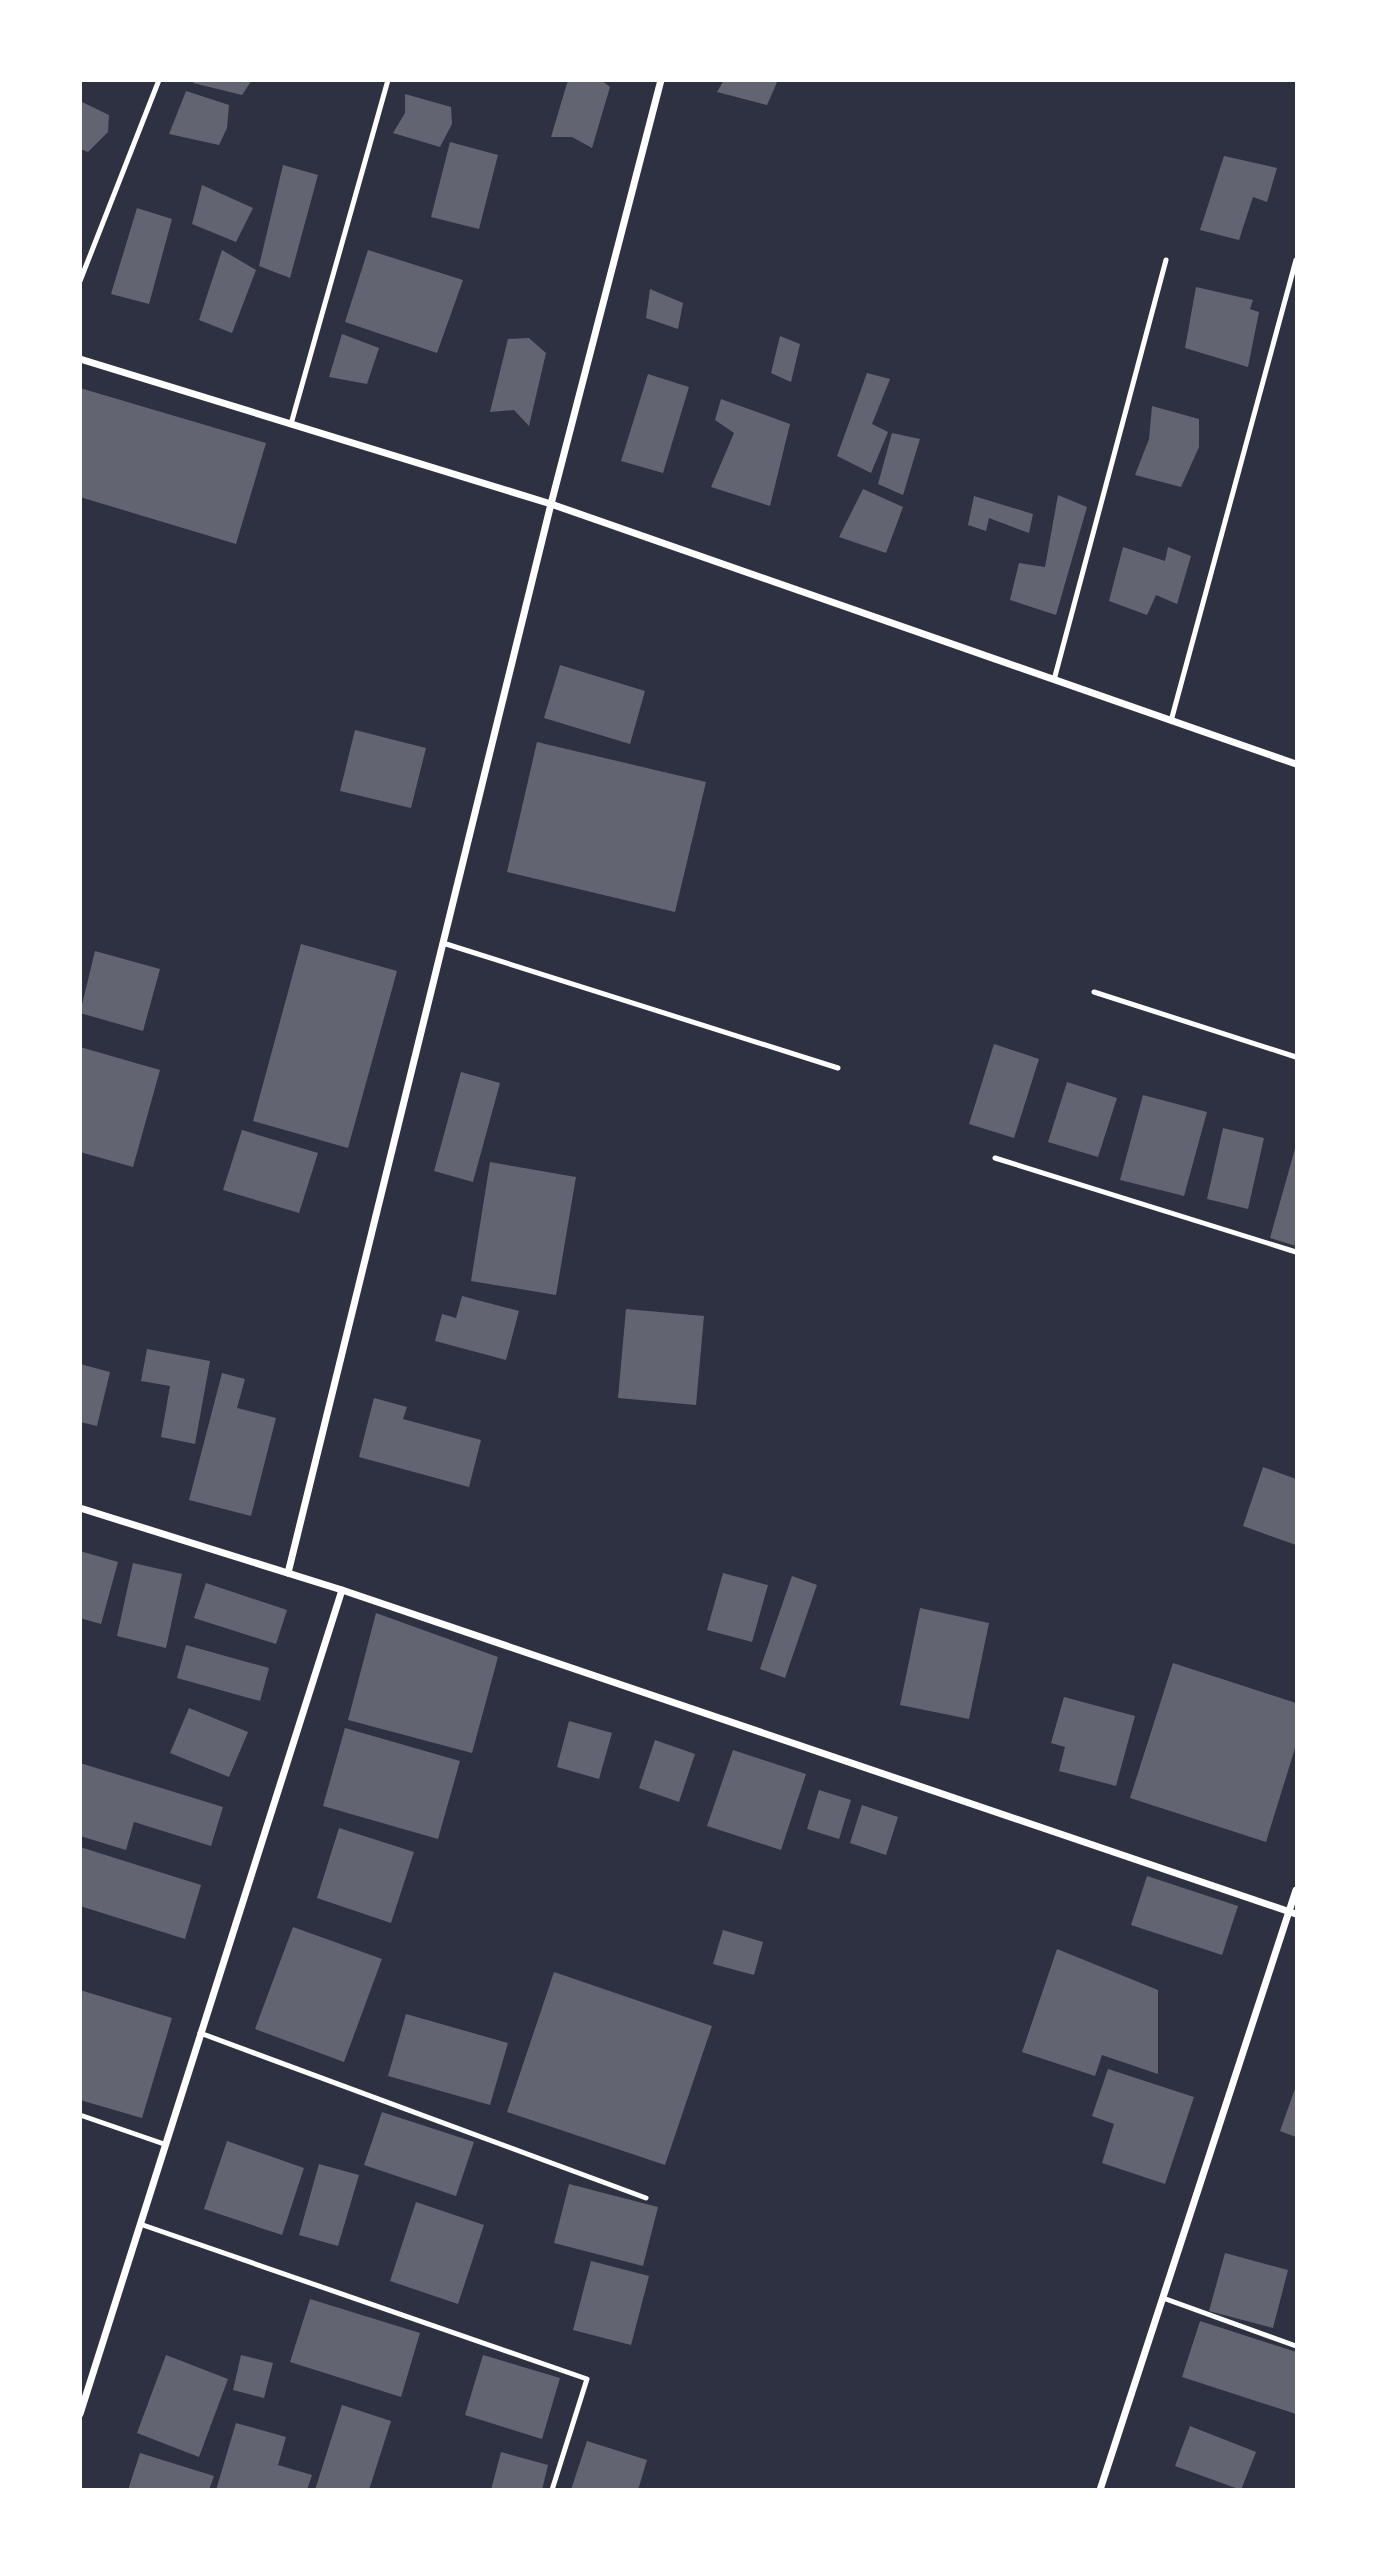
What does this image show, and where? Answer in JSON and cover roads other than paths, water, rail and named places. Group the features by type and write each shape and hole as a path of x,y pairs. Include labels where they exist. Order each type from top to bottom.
{"street":[{"path":"288,1573 551,504 661,80"},
{"path":"80,359 551,504 1297,764"},
{"path":"80,1508 342,1590 1293,1912"},
{"path":"80,2414 342,1590"},
{"path":"1100,2490 1293,1912 1297,1890"}],"lane":[{"path":"80,281 159,80"},
{"path":"291,424 388,80"},
{"path":"1054,680 1166,260"},
{"path":"1171,720 1297,260"},
{"path":"443,943 838,1068"},
{"path":"1094,992 1297,1057"},
{"path":"995,1158 1297,1252"},
{"path":"200,2034 646,2198"},
{"path":"80,2115 164,2144"},
{"path":"139,2224 587,2379 552,2490"},
{"path":"1163,2298 1297,2346"}]}
